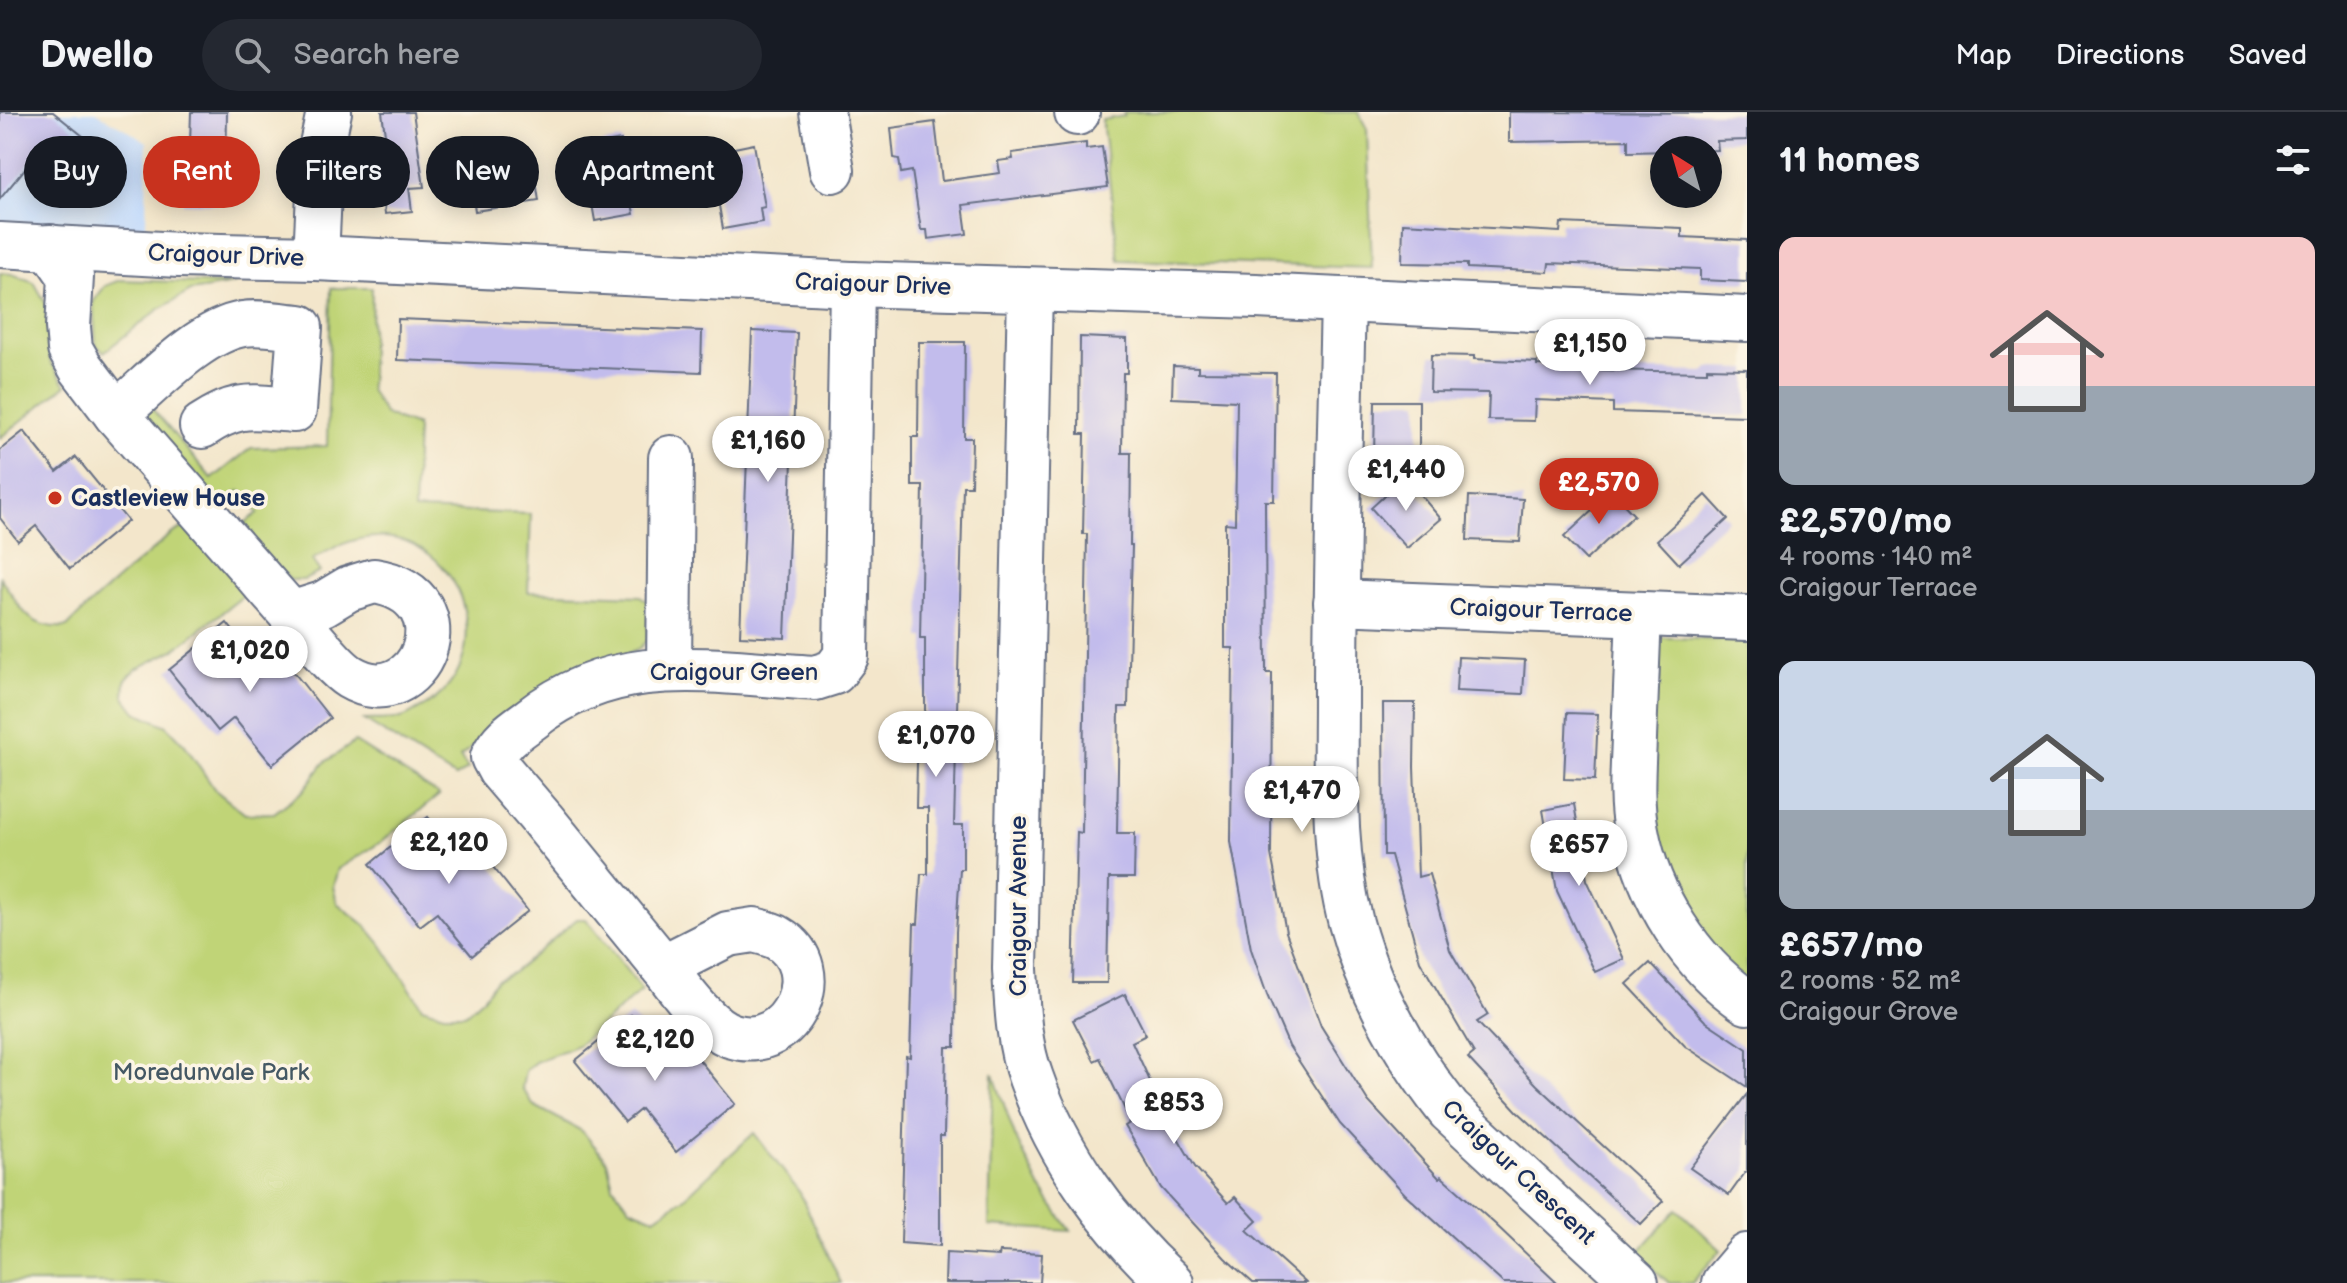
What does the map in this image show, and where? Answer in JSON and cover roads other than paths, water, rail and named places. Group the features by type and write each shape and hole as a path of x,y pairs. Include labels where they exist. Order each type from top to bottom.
{"street":[{"path":"316,258 321,149 329,112"},
{"path":"822,112 832,170"},
{"name":"Craigour Drive","path":"0,245 852,284 1343,300 1747,319"},
{"path":"50,247 71,277 70,349 116,414 291,614"},
{"name":"Craigour Green","path":"663,967 500,770 493,757 499,744 538,713 595,682 628,673 669,669 815,678 834,672 846,656 852,284"},
{"name":"Craigour Avenue","path":"1030,290 1015,954 1018,1021 1030,1076 1048,1121 1069,1159 1127,1239 1171,1283"},
{"name":"Craigour Crescent","path":"1343,300 1336,602 1338,849 1351,923 1376,993 1404,1047 1449,1110 1636,1283"},
{"path":"116,414 196,347 220,332 244,324 300,327 294,410 246,406 223,412 202,426"},
{"path":"669,669 653,505 671,458"},
{"name":"Craigour Terrace","path":"1336,602 1747,618"},
{"path":"1639,614 1633,807 1641,852 1659,897 1689,947 1714,975 1747,1002"},
{"path":"1724,1283 1747,1256"}],"place":[{"name":"Castleview House","path":"55,498"}],"park label":[{"name":"Moredunvale Park","path":"211,1072"}]}
